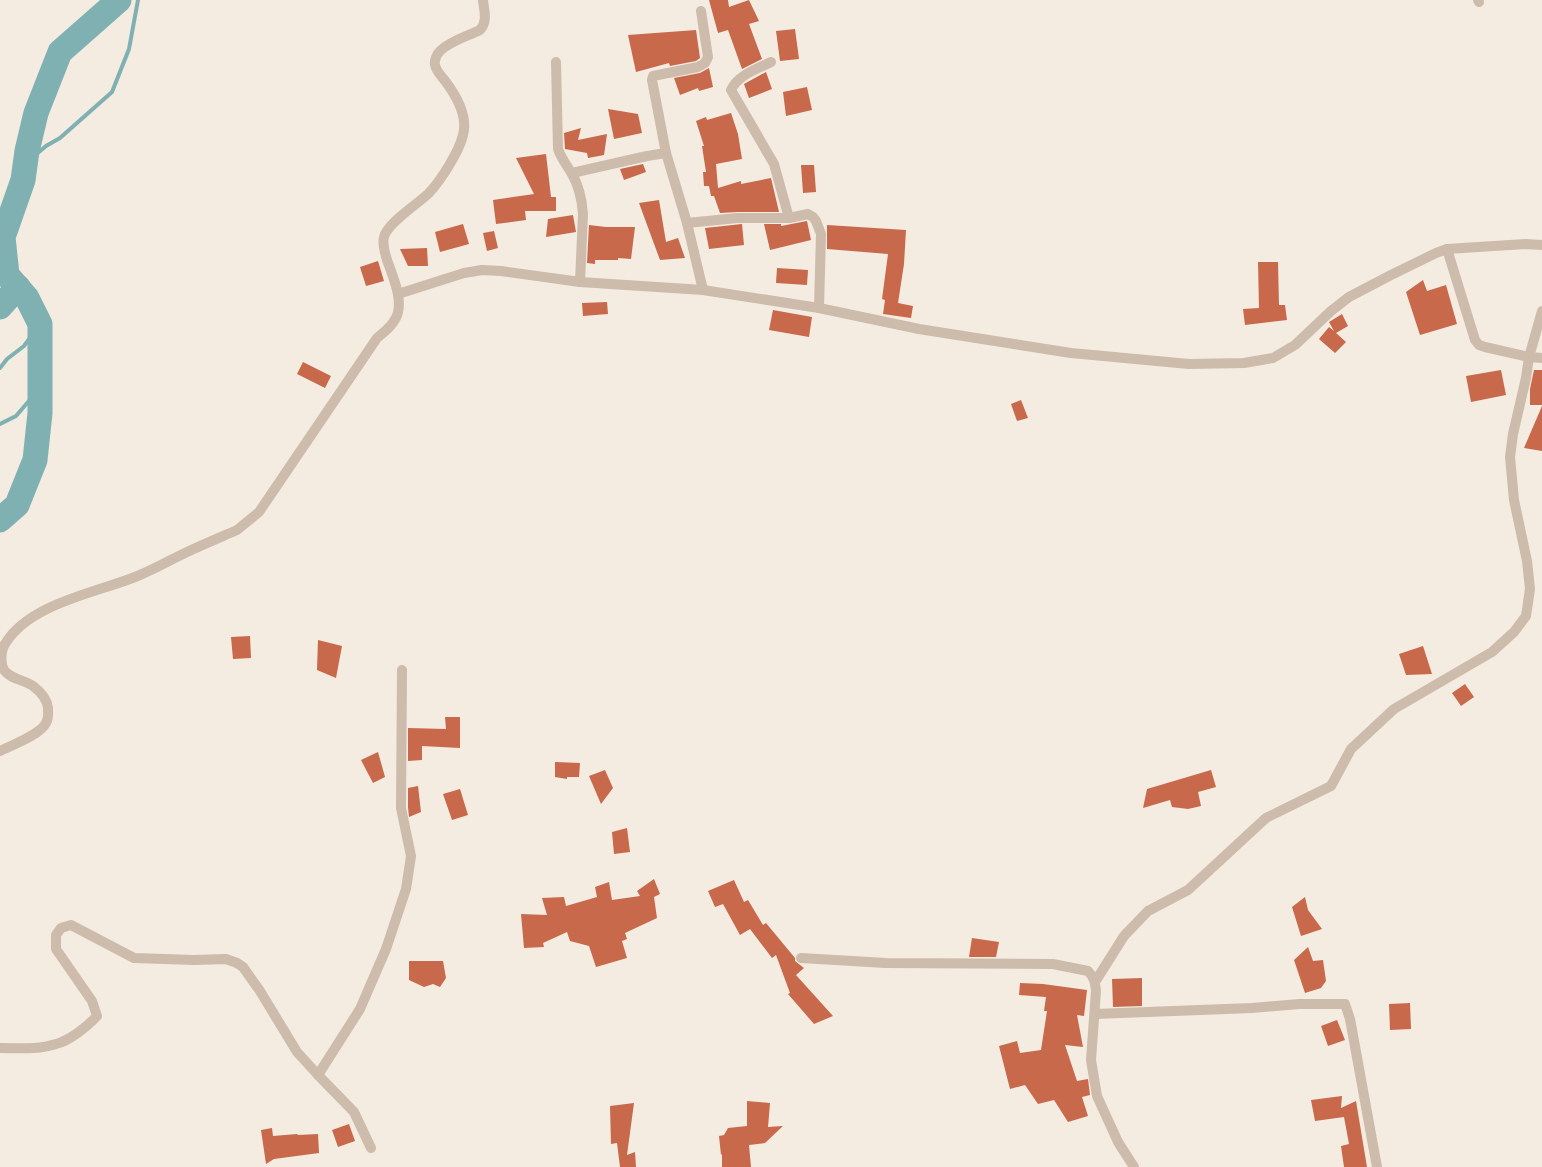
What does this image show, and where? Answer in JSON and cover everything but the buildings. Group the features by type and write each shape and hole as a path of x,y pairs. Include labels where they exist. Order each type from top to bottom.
{"street":[{"path":"0,751 34,735 46,724 48,716 47,704 43,695 33,686 10,675 4,670 1,662 2,651 5,644 16,631 22,625 46,609 71,598 136,577 237,530 259,512 377,338 395,321 398,311 399,297 385,256 383,245 384,236 389,228 407,210 430,192 451,163 463,136 464,128 462,109 451,88 437,71 434,60 440,51 450,44 480,30 485,22 484,0"},
{"path":"701,11 708,57 705,63 698,67 653,76 652,80 666,153 687,223 703,290"},
{"path":"556,62 558,149 561,159 572,173 582,203 580,282"},
{"path":"771,62 740,78 734,83 731,90 774,164 789,218"},
{"path":"572,173 646,156 666,153"},
{"path":"687,223 738,218 789,218 808,214 814,217 821,230 819,308"},
{"path":"398,294 464,273 482,270 500,271 580,282 703,290 819,308 919,330 1071,353 1188,364 1244,364 1273,358 1295,345 1331,311 1349,298 1436,253 1447,250 1526,244 1542,245"},
{"path":"1447,250 1475,340 1479,345 1529,357 1542,358"},
{"path":"1095,982 1124,936 1148,911 1188,890 1266,818 1331,786 1351,749 1394,709 1492,652 1514,632 1526,616 1530,590 1528,560 1514,500 1510,457 1513,434 1526,378 1529,357 1542,311"},
{"path":"318,1075 360,1009 386,949 406,889 411,856 401,808 402,670"},
{"path":"0,1048 27,1048 57,1044 87,1027 97,1016 92,1000 56,949 56,935 61,928 71,925 134,958 194,960 226,959 243,967 260,991 297,1052 354,1112 371,1148"},
{"path":"801,958 886,963 1053,964 1088,971 1092,975 1095,982 1096,991 1091,1060 1097,1096 1118,1142 1134,1167"},
{"path":"1095,1014 1252,1008 1299,1004 1345,1004 1350,1019 1377,1167"}],"waterway":[{"path":"0,520 17,505 35,460 40,413 40,324 27,298 7,275 3,237 23,180 27,151 36,113 60,52 119,0"},
{"path":"26,163 46,146 60,138 112,92 129,49 138,0"},
{"path":"0,307 18,287"},
{"path":"0,368 7,359 24,346 40,324"},
{"path":"0,424 16,416 40,388"}]}
